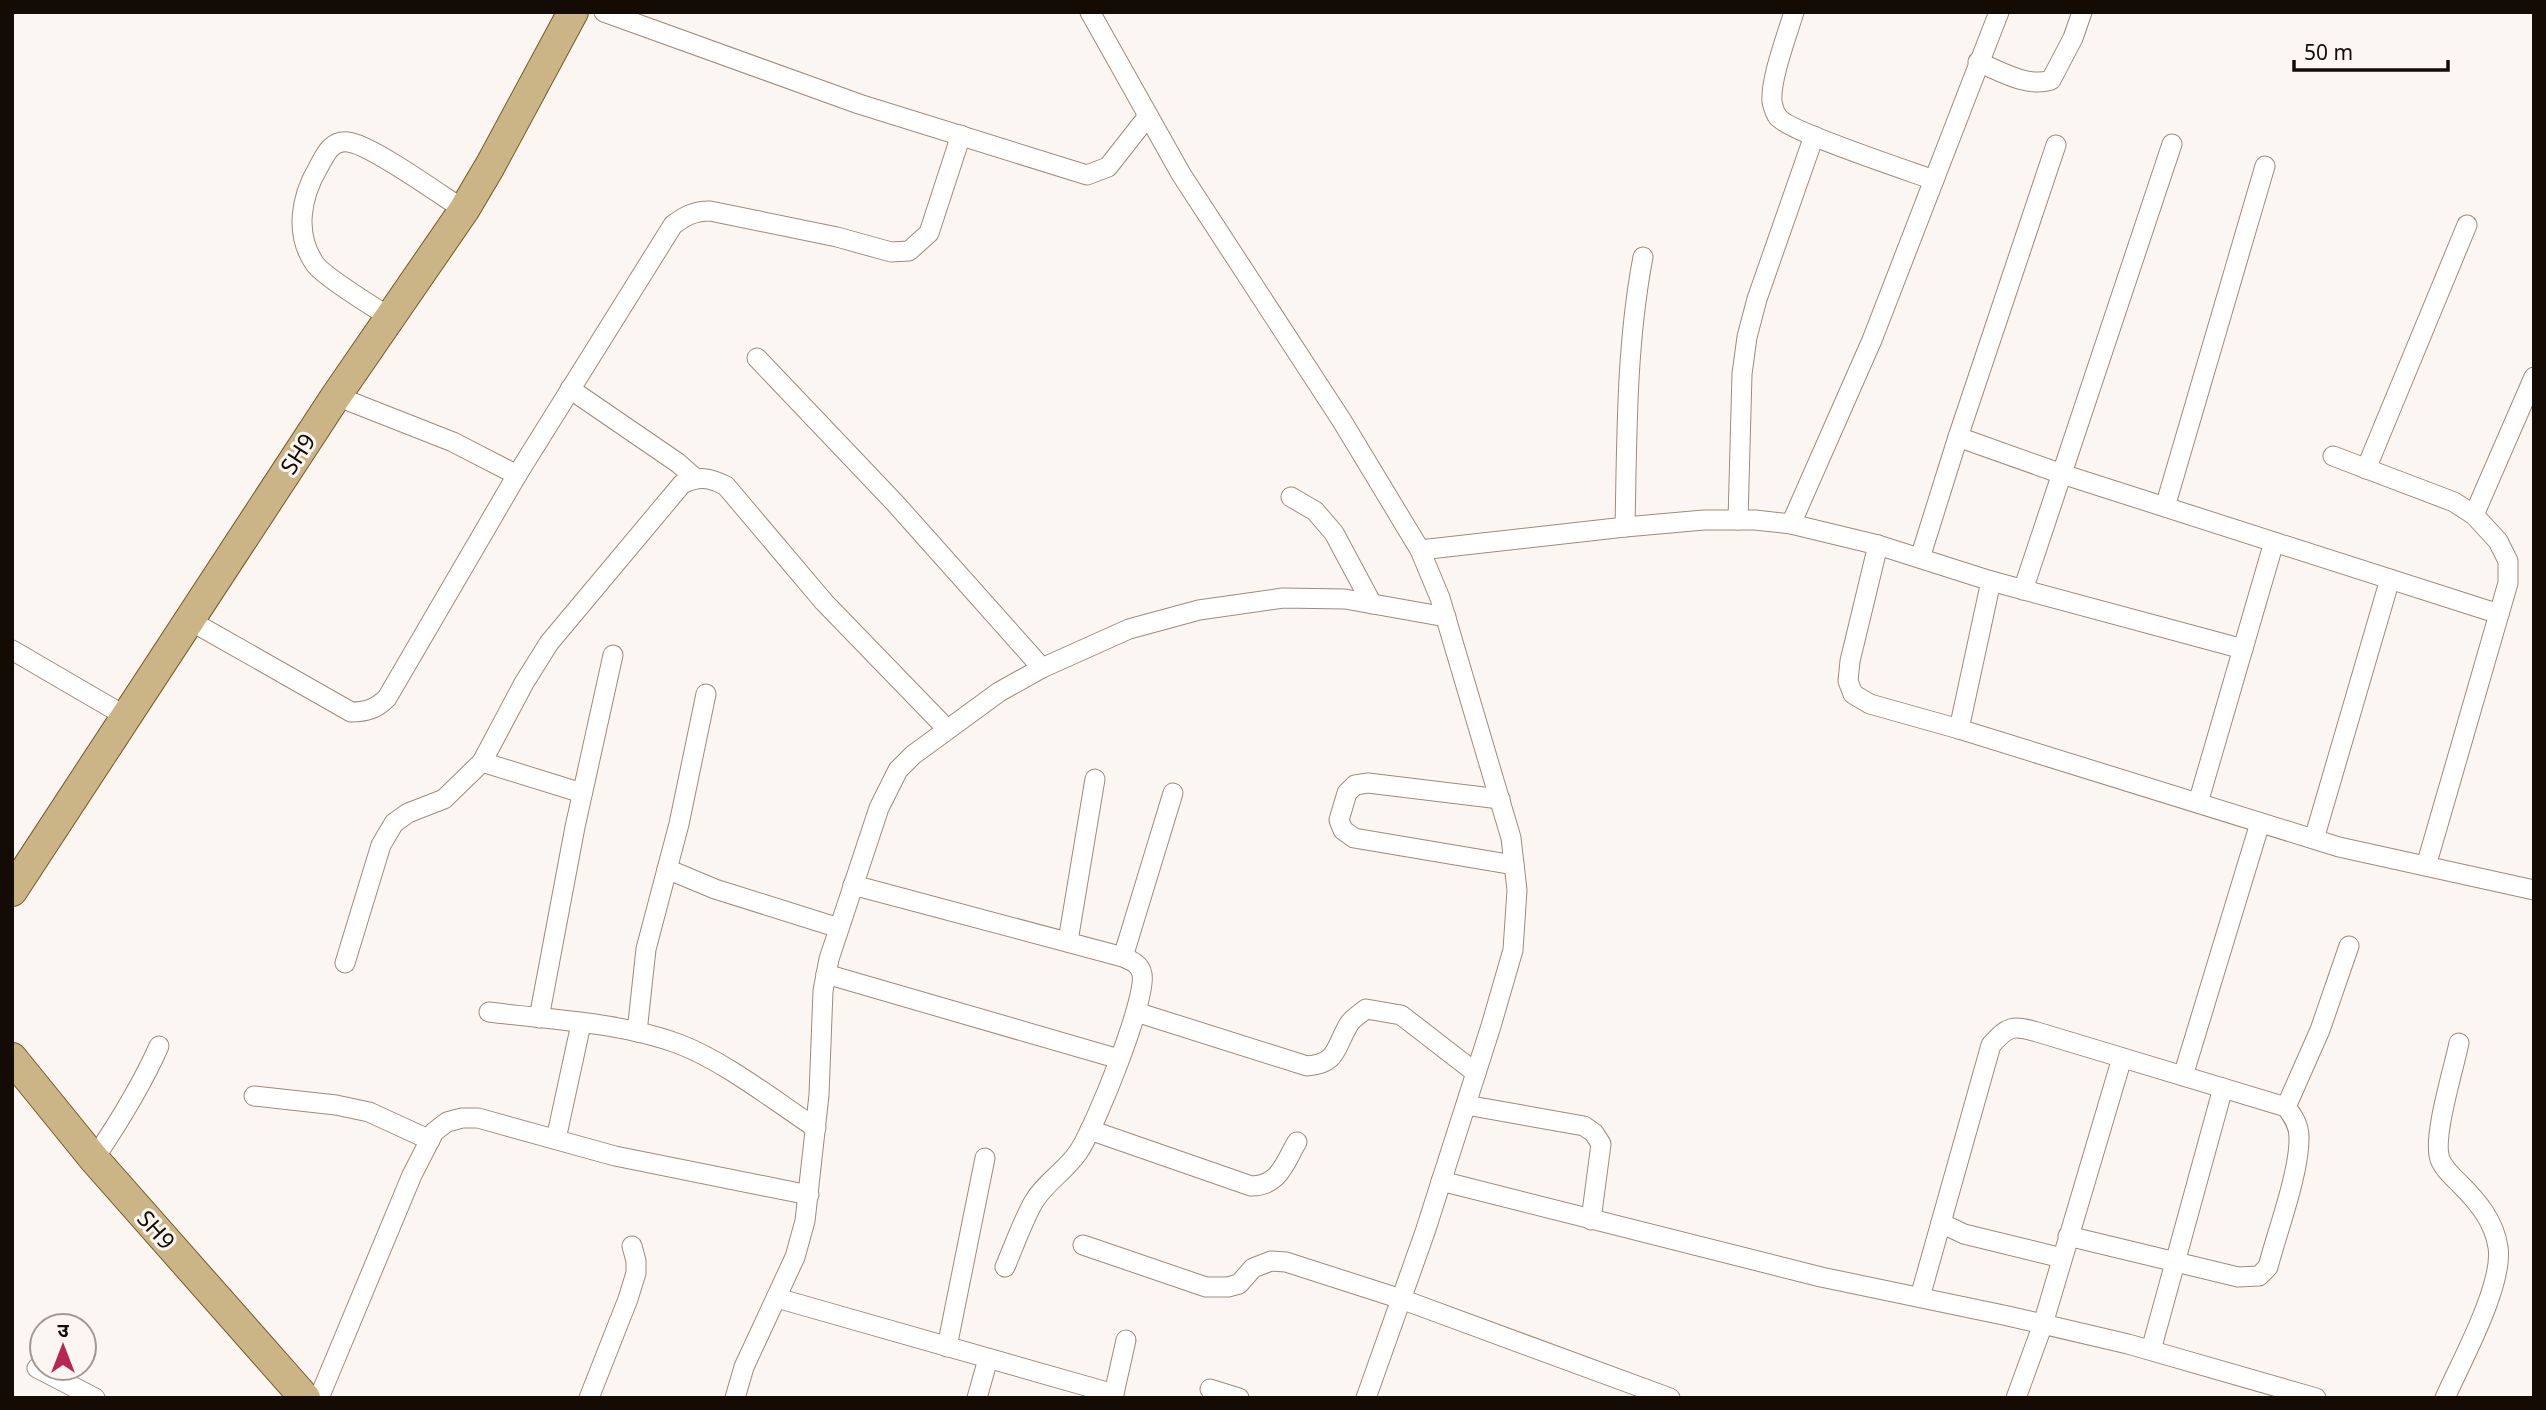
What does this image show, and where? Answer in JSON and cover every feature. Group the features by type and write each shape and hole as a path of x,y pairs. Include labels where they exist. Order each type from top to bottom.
{"main road":[{"name":"SH9","path":"12,891 336,396 464,210 573,12"},
{"name":"SH9","path":"12,1058 94,1159 305,1398"}],"street":[{"path":"604,12 859,104 1087,175 1108,167 1148,116"},
{"path":"1090,12 1181,174 1342,421 1420,550 1446,617 1511,838 1517,890 1513,950 1441,1181 1366,1398"},
{"path":"1794,12 1772,88 1772,103 1777,117 1790,126 1934,180"},
{"path":"1791,524 1872,340 1999,12"},
{"path":"1978,62 2030,82 2051,80 2073,38 2082,12"},
{"path":"188,620 351,712 363,712 378,707 387,698 517,475 673,225 685,215 710,211 825,234 891,252 909,251 929,233 961,135"},
{"path":"1738,520 1742,374 1746,337 1756,299 1814,135"},
{"path":"389,317 316,266 304,240 301,216 309,183 330,148 339,142 360,144 464,210"},
{"path":"2023,590 2172,144"},
{"path":"1920,558 2056,145"},
{"path":"2165,507 2265,166"},
{"path":"2366,469 2467,225"},
{"path":"1625,527 1630,358 1643,257"},
{"path":"757,358 895,503 1042,668"},
{"path":"2474,515 2534,377"},
{"path":"570,390 678,463 695,478"},
{"path":"336,396 453,442 517,475"},
{"path":"1958,437 2062,474 2499,614"},
{"path":"2333,456 2454,502 2474,515 2498,541 2508,561 2508,583 2426,866"},
{"path":"345,963 382,845 394,823 408,813 444,799 482,762 524,683 549,643 682,484 695,478 710,478 726,486 824,602 947,729"},
{"path":"1291,497 1315,511 1334,533 1371,604"},
{"path":"1420,550 1704,520 1791,524 1878,545 1991,581 2243,649"},
{"path":"2198,803 2274,542"},
{"path":"1878,545 1850,661 1848,681 1853,694 1870,704 2339,847 2534,890"},
{"path":"2314,839 2390,579"},
{"path":"1959,729 1991,581"},
{"path":"735,1398 744,1367 795,1257 805,1221 816,1128 826,974 879,808 898,770 947,729 999,692 1042,668 1129,629 1199,610 1283,598 1345,599 1446,617"},
{"path":"12,650 127,717"},
{"path":"539,1018 582,793 612,655"},
{"path":"637,1032 646,949 679,824 706,694"},
{"path":"482,762 582,793"},
{"path":"1068,942 1095,779"},
{"path":"1500,799 1368,783 1355,785 1347,793 1339,820 1343,830 1354,838 1514,865"},
{"path":"1123,957 1173,793"},
{"path":"2183,1076 2260,823"},
{"path":"667,869 715,889 839,929"},
{"path":"853,885 1123,957 1137,963 1142,972 1143,988 1136,1012 1090,1130 1081,1149 1065,1171 1034,1202 1005,1267"},
{"path":"2286,1107 2320,1030 2349,946"},
{"path":"826,974 1119,1059"},
{"path":"1136,1012 1307,1066 1322,1065 1330,1060 1350,1021 1366,1009 1380,1010 1401,1015 1476,1073"},
{"path":"489,1012 637,1032 681,1045 720,1066 816,1128"},
{"path":"556,1139 581,1024"},
{"path":"1920,1297 1991,1045 2005,1030 2018,1027 2286,1107 2295,1119 2299,1136 2297,1162 2268,1267 2259,1276 2238,1277 2068,1236"},
{"path":"2445,1398 2482,1314 2498,1268 2498,1248 2491,1221 2440,1159 2437,1142 2459,1043"},
{"path":"94,1159 125,1113 159,1046"},
{"path":"2016,1398 2043,1324 2122,1058"},
{"path":"2151,1350 2223,1088"},
{"path":"254,1096 336,1105 369,1112 430,1140"},
{"path":"1465,1105 1584,1126 1594,1133 1601,1144 1591,1220"},
{"path":"319,1398 412,1175 434,1132 447,1122 478,1118 615,1156 809,1195"},
{"path":"1090,1130 1251,1186 1266,1186 1278,1176 1297,1143"},
{"path":"947,1347 985,1157"},
{"path":"1441,1181 1821,1277 2151,1350 2290,1394 2316,1398"},
{"path":"1941,1223 1964,1234 2062,1258"},
{"path":"1083,1245 1206,1287 1239,1284 1253,1268 1271,1261 1286,1262 1401,1299 1670,1398"},
{"path":"589,1398 636,1273 632,1246"},
{"path":"777,1298 1114,1396 1126,1340"},
{"path":"977,1398 988,1359"},
{"path":"64,1382 95,1398"},
{"path":"1210,1389 1240,1398"}]}
